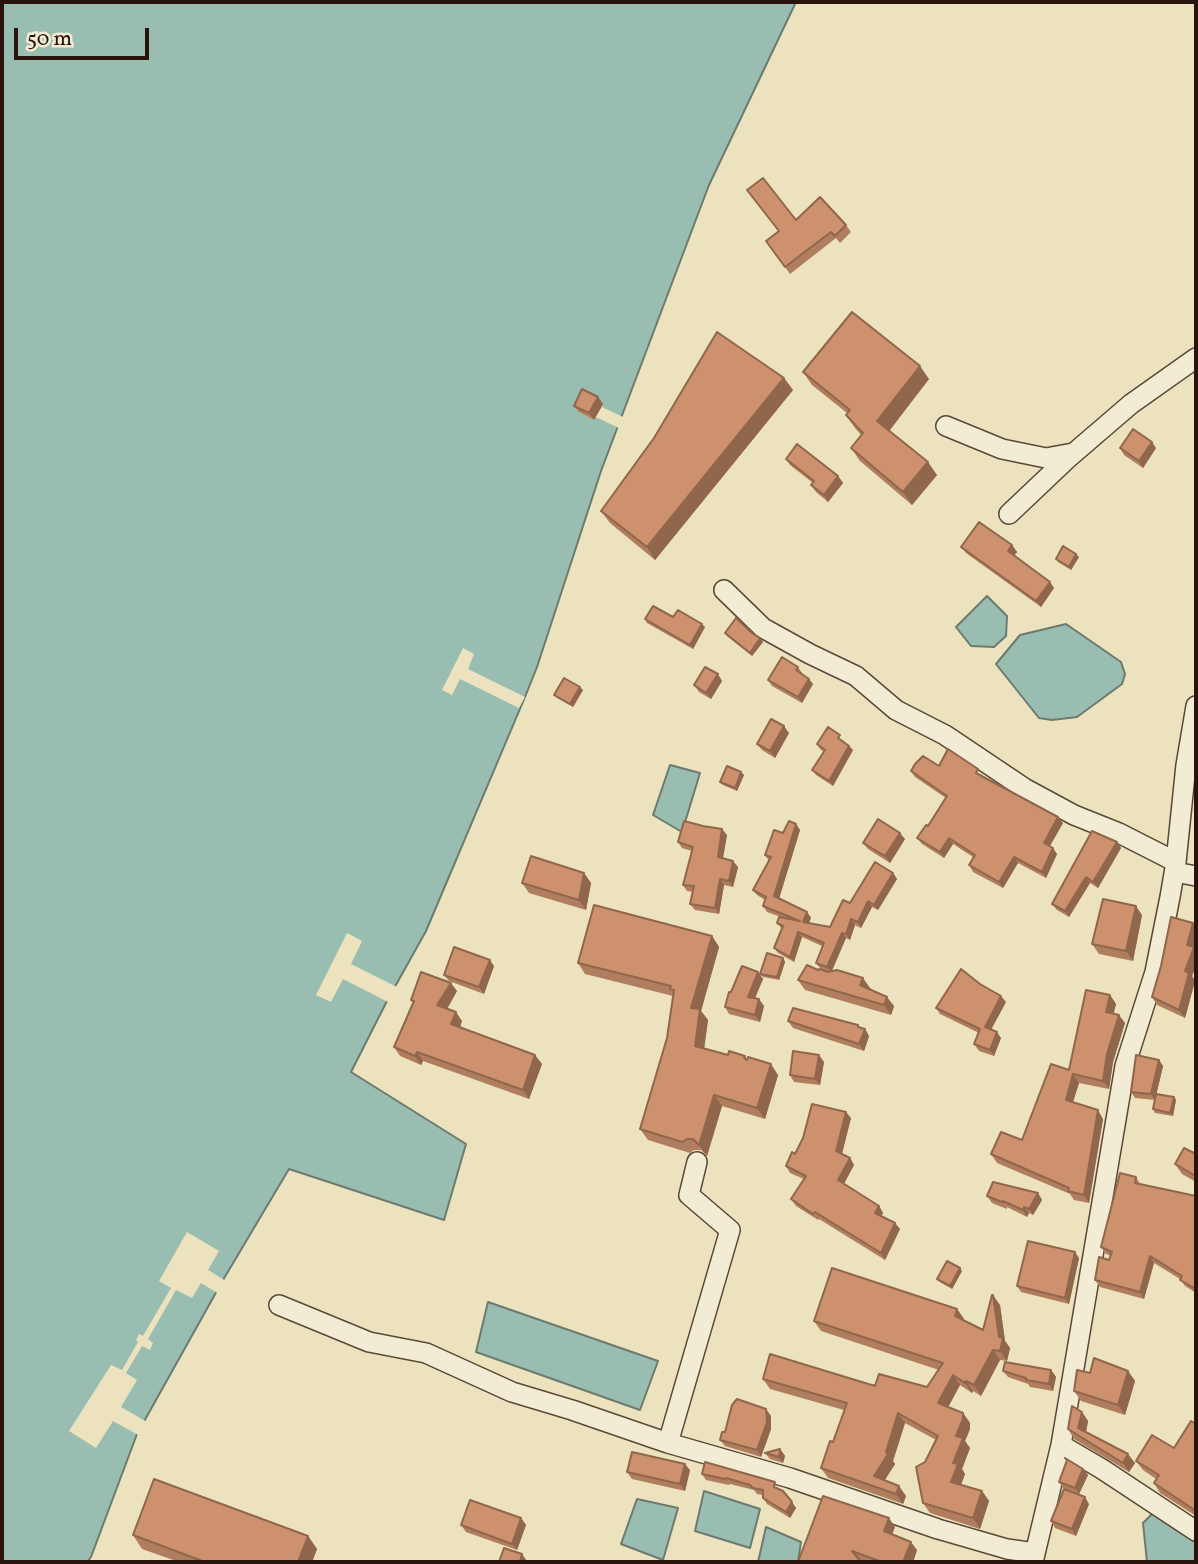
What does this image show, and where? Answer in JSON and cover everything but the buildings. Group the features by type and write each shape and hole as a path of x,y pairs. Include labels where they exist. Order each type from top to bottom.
{"street":[{"path":"1009,514 1131,404 1196,358"},
{"path":"946,426 1002,449 1024,454 1046,458 1074,453"},
{"path":"724,590 763,628 856,676 896,710 945,735 1024,788 1074,815 1119,833 1175,867 1196,876"},
{"path":"279,1305 369,1342 426,1353 512,1392 668,1443 790,1478 938,1529 1034,1558 1061,1445 1125,1066 1155,972 1175,867 1186,765 1196,706"},
{"path":"668,1443 730,1230 689,1195 697,1162"},
{"path":"1061,1445 1196,1531"}],"water":[{"path":"2,2 796,2 709,185 601,471 525,697 426,931 351,1072 466,1144 444,1220 289,1169 137,1434 87,1562 2,1562"},
{"path":"987,596 1007,616 1006,636 994,647 971,646 956,627"},
{"path":"1066,624 1121,662 1125,674 1122,684 1077,717 1052,720 1039,718 996,664 1020,635"},
{"path":"670,765 700,773 682,832 653,815"},
{"path":"488,1302 658,1361 640,1410 476,1352"},
{"path":"704,1491 760,1509 750,1548 695,1531"},
{"path":"637,1499 678,1508 663,1560 621,1544"},
{"path":"1152,1514 1196,1542 1196,1562 1147,1562 1143,1523"},
{"path":"766,1527 801,1542 798,1562 758,1562"}],"pier":[{"path":"587,396 625,418 621,429 579,412"},
{"path":"463,648 474,654 468,669 525,697 519,708 460,679 452,695 442,690"},
{"path":"347,933 362,941 351,964 399,988 390,1003 343,979 331,1002 316,995"},
{"path":"187,1232 219,1251 208,1270 226,1281 219,1294 201,1283 192,1298 176,1290 148,1339 153,1343 150,1350 142,1346 126,1373 137,1380 121,1407 147,1422 140,1436 113,1421 96,1448 69,1431 111,1365 122,1370 138,1342 136,1340 139,1334 143,1336 171,1288 159,1281"}]}
